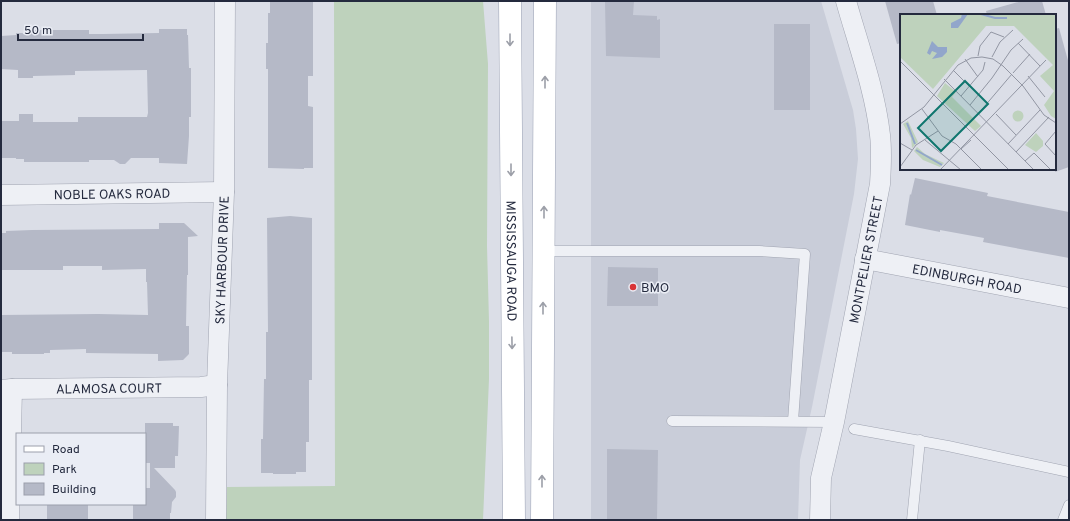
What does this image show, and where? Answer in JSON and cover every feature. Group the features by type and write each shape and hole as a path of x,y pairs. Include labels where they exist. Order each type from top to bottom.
{"main road":[{"name":"MISSISSAUGA ROAD","path":"510,1 514,520"},
{"path":"542,520 545,1"}],"street":[{"name":"SKY HARBOUR DRIVE","path":"216,520 217,385 224,192 225,1"},
{"name":"MONTPELIER STREET","path":"820,520 821,478 834,422 880,184 882,153 874,100 846,1"},
{"name":"NOBLE OAKS ROAD","path":"1,195 224,192"},
{"name":"EDINBURGH ROAD","path":"865,259 1069,298"},
{"name":"ALAMOSA COURT","path":"7,390 201,387 217,385"},
{"path":"7,390 9,520"}],"lane":[{"path":"544,251 752,251 805,254 793,421"},
{"path":"672,421 834,422"},
{"path":"854,429 920,440 1069,472"},
{"path":"912,520 920,440"},
{"path":"1063,520 1069,505"}],"shaded area":[{"path":"591,1 821,1 853,110 858,159 854,194 812,407 800,460 798,520 591,520"}],"green space":[{"path":"334,1 483,1 488,64 487,246 489,379 483,520 226,520 227,487 335,486"}],"building":[{"path":"270,1 313,1 313,76 308,76 308,106 313,107 313,168 268,168 268,69 266,69 266,43 268,43 268,13 270,13"},
{"path":"605,1 634,1 633,15 657,16 657,20 660,19 660,58 606,56"},
{"path":"885,1 933,1 937,14 900,14 900,43 897,44"},
{"path":"1022,1 1042,1 1046,14 987,14 986,11"},
{"path":"774,24 810,24 810,110 774,110"},
{"path":"1059,28 1069,64 1069,167 1055,172 1056,170 1056,29"},
{"path":"159,29 187,29 189,68 191,68 191,117 189,117 187,164 159,163 159,158 131,158 125,164 120,164 114,160 89,160 89,162 24,162 24,159 1,158 1,121 19,121 19,114 33,114 33,122 78,122 78,117 147,117 148,113 147,70 75,71 75,75 33,76 33,78 18,78 18,70 1,69 1,36 25,33 25,30 89,30 89,34 103,34 159,33"},
{"path":"915,178 988,193 987,196 1069,212 1069,258 983,242 984,238 940,230 940,232 905,225 910,194 911,195"},
{"path":"290,216 312,218 312,380 309,380 309,442 306,442 306,472 296,472 296,474 261,473 264,379 266,379 266,332 268,332 267,218"},
{"path":"159,223 184,223 198,236 188,237 186,326 189,326 189,354 183,360 158,361 158,354 86,353 86,349 50,350 50,353 44,354 12,354 12,352 1,352 1,315 148,315 146,269 102,270 102,266 63,266 63,270 1,270 1,233 6,233 6,231 32,230 159,229"},
{"name":"BMO","path":"608,267 658,268 658,306 607,306"},
{"path":"145,423 173,423 173,426 179,426 178,456 175,456 175,468 154,468 176,492 176,497 172,502 170,520 133,520 133,505 146,505 146,488 150,488 150,463 146,463"},
{"path":"607,449 658,450 657,520 607,520"},
{"path":"47,505 88,505 88,520 47,519"}],"place":[{"name":"BMO","path":"633,287"}]}
